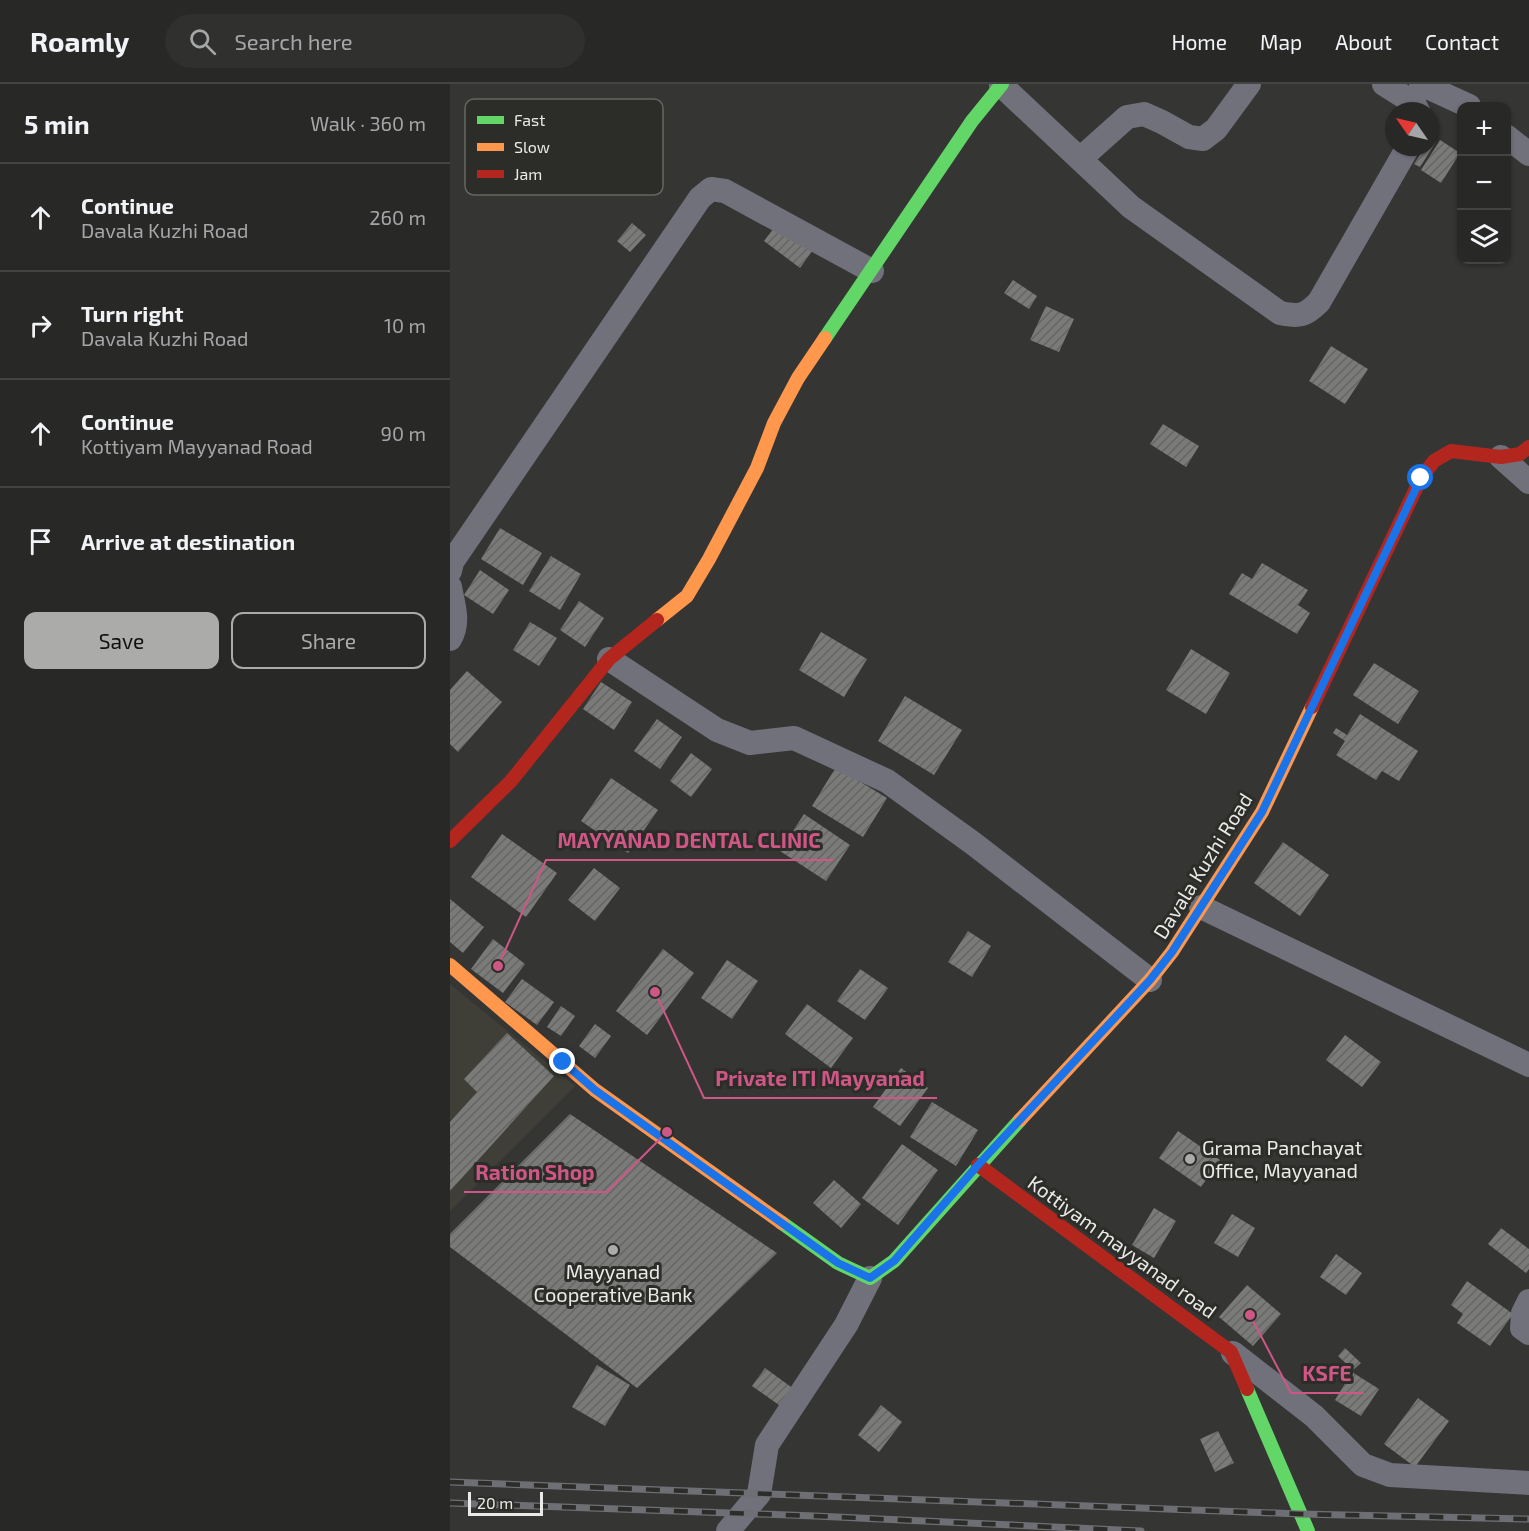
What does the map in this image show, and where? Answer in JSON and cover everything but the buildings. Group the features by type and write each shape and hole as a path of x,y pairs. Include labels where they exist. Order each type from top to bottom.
{"street":[{"path":"1080,159 1127,117 1144,114 1189,137 1203,138 1216,129 1249,84"},
{"path":"1384,84 1411,102"},
{"path":"1421,84 1460,102"},
{"path":"450,842 511,781 609,659 687,596 752,478 774,423 798,378 972,121 1001,85 1114,193 1280,313 1297,317 1311,310 1319,302 1403,156"},
{"path":"1511,140 1529,154"},
{"path":"450,571 452,562 695,205 711,189 726,191 872,271"},
{"name":"Davala Kuzhi Road","path":"870,1278 894,1261 978,1165 1150,980 1172,952 1262,812 1421,478 1434,461 1451,451 1501,457 1521,454 1529,447"},
{"path":"1501,457 1529,482"},
{"path":"450,586 456,617 455,630 450,639"},
{"path":"609,659 717,730 750,742 794,738 887,781 974,844 1150,980"},
{"path":"1201,908 1529,1065"},
{"path":"450,965 595,1090 838,1263 870,1278 846,1325 768,1445 759,1494 728,1531"},
{"name":"Kottiyam mayyanad road","path":"978,1165 1232,1352"},
{"path":"1529,1301 1523,1312 1522,1328 1529,1334"},
{"path":"1232,1352 1314,1416 1363,1465 1390,1475 1529,1483"},
{"path":"1232,1352 1308,1531"}],"shaded area":[{"path":"450,984 575,1086 450,1211"}],"railway":[{"path":"450,1482 1300,1514 1529,1519"},
{"path":"450,1503 1141,1531"}],"traffic: fast":[{"path":"825,338 972,121 1002,84"},
{"path":"782,1223 838,1263 870,1278 894,1261 1020,1120"},
{"path":"1247,1389 1308,1531"}],"traffic: slow":[{"path":"657,620 687,596 757,468 774,423 798,378 825,338"},
{"path":"1020,1120 1150,980 1172,952 1262,812 1312,707"},
{"path":"450,965 595,1090 782,1223"}],"traffic: jam":[{"path":"1312,707 1421,478 1434,461 1451,451 1501,457 1520,454 1529,447"},
{"path":"450,841 511,781 609,659 657,620"},
{"path":"978,1165 1231,1352 1247,1389"}],"place":[{"name":"MAYYANAD DENTAL CLINIC","path":"498,966"},
{"name":"Private ITI Mayyanad","path":"655,992"},
{"name":"Ration Shop","path":"667,1132"},
{"name":"Grama Panchayat Office, Mayyanad","path":"1190,1159"},
{"name":"Mayyanad Cooperative Bank","path":"613,1250"},
{"name":"KSFE","path":"1250,1315"}],"route":[{"path":"563,1062 595,1090 838,1263 870,1278 894,1261 978,1165 1150,980 1172,952 1262,812 1421,478"}]}
